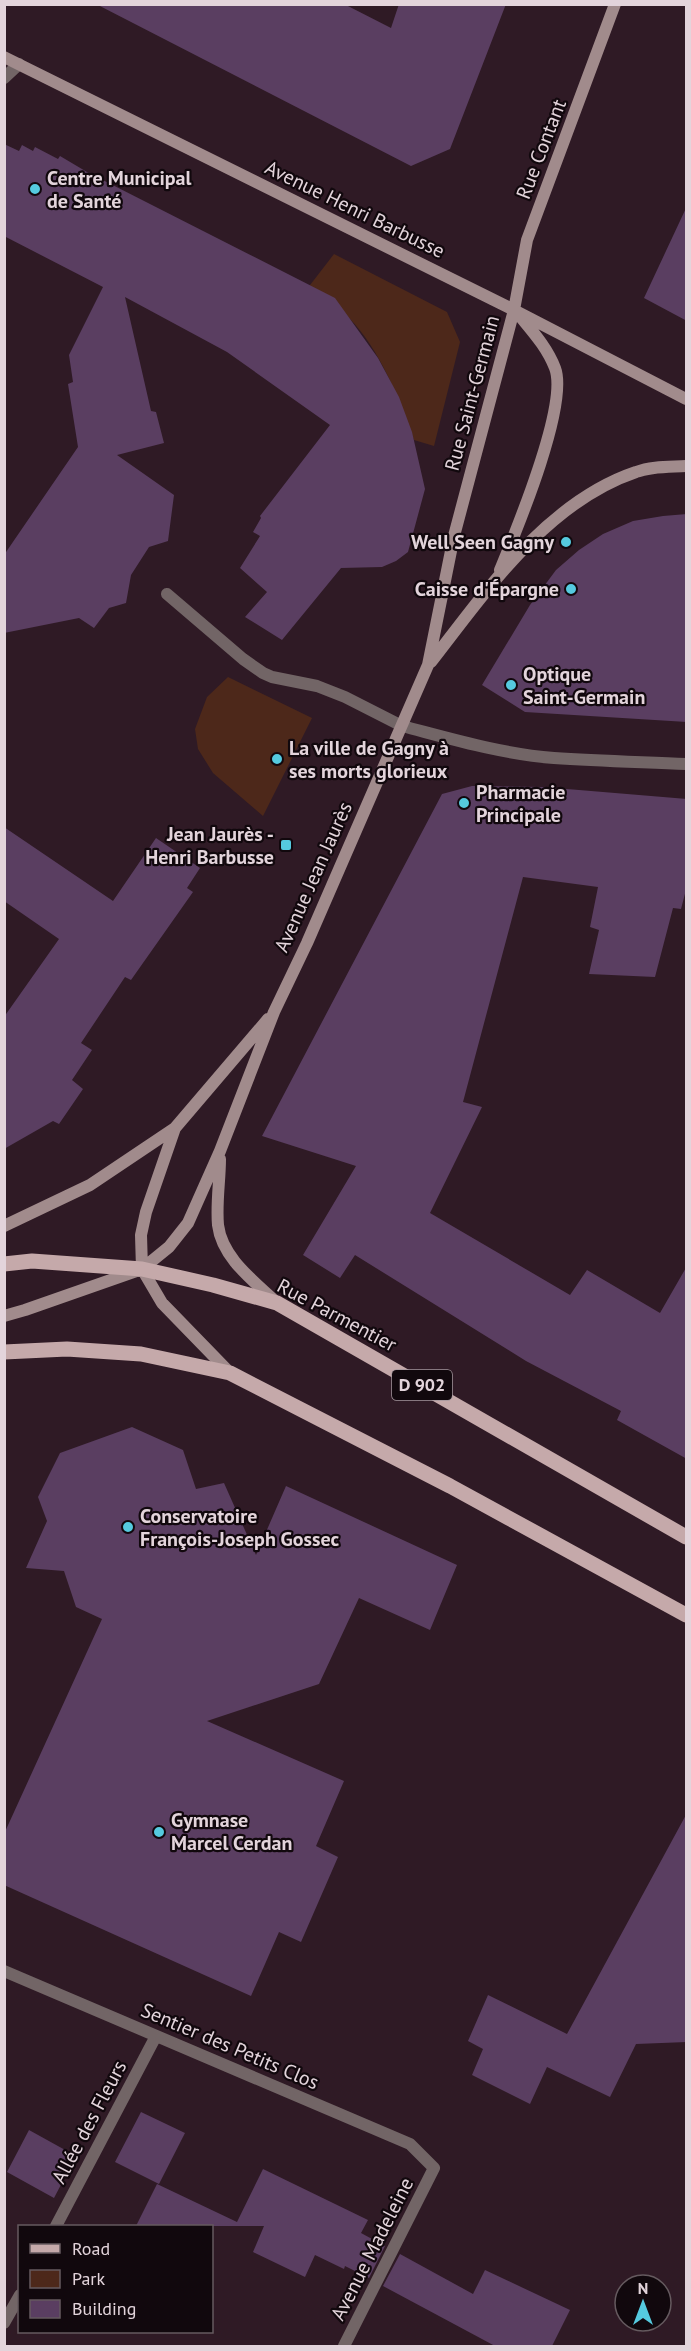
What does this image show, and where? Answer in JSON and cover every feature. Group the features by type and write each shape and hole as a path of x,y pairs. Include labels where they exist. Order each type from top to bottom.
{"main road":[{"name":"Rue Contant","path":"514,310 527,240 615,4"},
{"name":"Avenue Henri Barbusse","path":"4,57 514,310 687,399"},
{"name":"Rue Saint-Germain","path":"498,577 545,448 556,395 556,369 541,341 514,310"},
{"name":"Rue Saint-Germain","path":"402,726 428,665 454,536 514,310"},
{"name":"Rue Saint-Germain","path":"428,665 498,577 563,511 598,488 638,471 687,466"},
{"name":"Avenue Jean Jaurès","path":"274,1012 307,943 402,726"},
{"path":"4,1226 90,1185 175,1128 274,1012"},
{"path":"4,1316 26,1311 142,1269 169,1247 188,1223 220,1151 274,1012"},
{"path":"175,1128 146,1212 141,1235 142,1269 162,1303 230,1373"},
{"path":"220,1151 218,1225 224,1245 241,1269 277,1303"},
{"name":"D 902","path":"4,1264 32,1261 142,1269"},
{"name":"Rue Parmentier","path":"142,1269 213,1285 277,1303 687,1537"},
{"path":"4,1352 67,1349 141,1354 230,1373 450,1486 687,1615"}],"street":[{"path":"4,78 19,64"},
{"path":"167,594 262,673 317,686 345,697 402,726 464,742 532,755 687,764"},
{"name":"Sentier des Petits Clos","path":"4,1971 410,2144 434,2168"},
{"name":"Allée des Fleurs","path":"57,2225 156,2036"},
{"name":"Avenue Madeleine","path":"344,2346 434,2168"},
{"path":"4,2323 18,2298"}],"green space":[{"path":"334,254 447,312 460,342 434,446 414,440 388,375 360,330 340,310 307,289"},
{"path":"228,677 312,718 263,816 213,773 198,749 195,729 207,697"}],"building":[{"path":"96,4 344,4 391,28 399,4 506,4 450,149 411,166"},
{"path":"4,144 19,151 22,145 33,151 35,147 58,159 60,156 87,172 335,298 378,358 399,397 412,432 425,489 408,552 382,567 341,568 282,640 245,617 267,592 240,568 260,536 253,532 260,516 330,425 227,352 125,297 151,411 156,412 164,443 117,455 174,495 168,541 149,547 131,575 126,603 109,608 94,628 79,618 4,633 4,555 78,447 68,384 73,382 69,355 103,287 4,236"},
{"path":"687,206 687,321 644,298"},
{"path":"687,514 687,722 525,712 482,685 530,605 556,570 579,550 603,534 633,521"},
{"path":"472,786 543,787 687,799 687,886 681,909 673,908 655,977 589,974 599,930 590,927 598,887 523,877 463,1102 482,1107 430,1213 570,1295 587,1270 660,1313 687,1266 687,1459 617,1420 621,1411 526,1361 355,1255 340,1278 303,1255 356,1166 262,1136 442,794"},
{"path":"4,827 113,901 156,838 200,868 187,888 193,892 131,980 125,977 81,1043 92,1050 72,1080 83,1089 59,1124 53,1121 4,1149 4,1017 59,939 4,901"},
{"path":"132,1427 183,1450 196,1489 224,1483 256,1555 286,1486 457,1565 430,1630 359,1598 319,1684 207,1721 344,1781 316,1846 338,1857 301,1942 279,1932 251,1996 4,1885 4,1834 102,1619 76,1607 64,1571 26,1568 47,1521 38,1497 60,1453"},
{"path":"687,1813 687,2042 636,2044 610,2097 547,2067 530,2104 472,2075 483,2049 468,2041 488,1995 567,2034"},
{"path":"141,2112 185,2133 159,2184 115,2162"},
{"path":"29,2130 76,2156 54,2198 7,2172"},
{"path":"263,2169 368,2220 361,2233 385,2246 369,2278 315,2255 305,2277 253,2252 264,2226 136,2225 157,2184 237,2222"},
{"path":"400,2254 473,2294 485,2270 570,2310 552,2346 495,2346 383,2286"}],"place":[{"name":"Centre Municipal de Santé","path":"35,189"},
{"name":"Well Seen Gagny","path":"566,542"},
{"name":"Caisse d'Épargne","path":"571,589"},
{"name":"Optique Saint-Germain","path":"511,685"},
{"name":"La ville de Gagny à ses morts glorieux","path":"277,759"},
{"name":"Pharmacie Principale","path":"464,803"},
{"name":"Jean Jaurès - Henri Barbusse","path":"286,845"},
{"name":"Conservatoire François-Joseph Gossec","path":"128,1527"},
{"name":"Gymnase Marcel Cerdan","path":"159,1832"}]}
